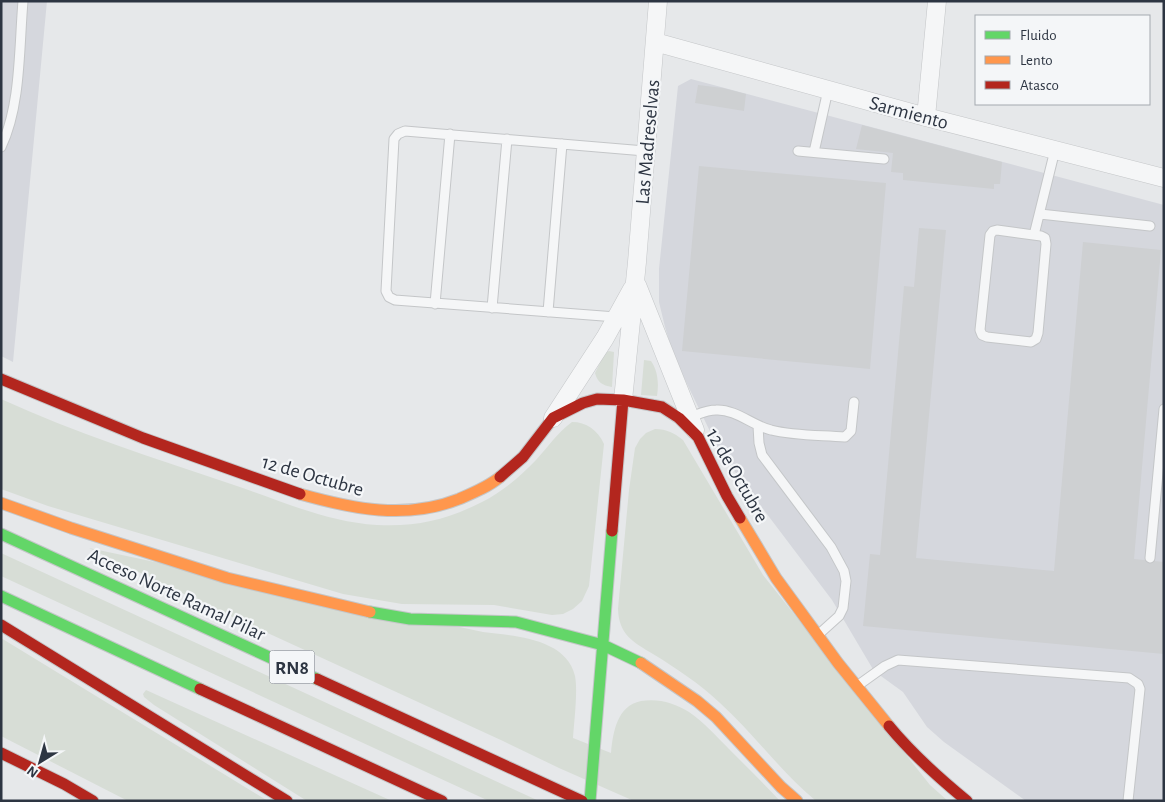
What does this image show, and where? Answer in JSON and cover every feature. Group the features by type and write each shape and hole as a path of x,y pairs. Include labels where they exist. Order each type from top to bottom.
{"main road":[{"name":"12 de Octubre","path":"1,379 143,438 292,492 343,506 380,511 428,509 474,493 497,479 524,457 553,418 583,403 597,399 624,400 662,407 679,418 698,437 727,496 767,562 817,635 901,741 930,770 967,801"},
{"path":"590,801 624,400"},
{"path":"1,503 71,528 227,578 354,609 410,619 516,622 603,644 646,665 697,700 716,717 775,782 797,801"},
{"name":"Acceso Norte Ramal Pilar","path":"1,534 582,801"},
{"path":"1,596 442,801"},
{"path":"1,625 287,801"},
{"path":"1,753 64,784 93,801"}],"street":[{"name":"Las Madreselvas","path":"658,1 636,282 698,437"},
{"path":"926,117 937,1"},
{"name":"Sarmiento","path":"655,42 926,117 1164,178"},
{"name":"Las Madreselvas","path":"553,418 605,338 636,282"},
{"path":"624,400 636,282"}],"lane":[{"path":"1,147 9,131 15,106 23,1"},
{"path":"814,152 828,90"},
{"path":"616,317 435,304 395,300 389,297 386,290 394,140 398,134 405,131 645,151"},
{"path":"435,304 450,134"},
{"path":"492,308 507,139"},
{"path":"548,312 562,144"},
{"path":"1034,235 1055,150"},
{"path":"798,151 884,160"},
{"path":"1040,214 1150,226"},
{"path":"997,230 1034,235 1045,238 1046,244 1036,339 1031,342 987,337 980,330 990,235 993,231 997,230"},
{"path":"690,417 719,410 730,412 758,426 783,432 845,437 851,431 854,402"},
{"path":"1150,558 1164,409"},
{"path":"758,426 762,455 831,547 844,571 846,581 843,608 839,616 817,635"},
{"path":"857,686 885,666 898,660 1129,678 1138,684 1140,689 1128,801"}],"shaded area":[{"path":"1,1 47,1 13,362 1,356"},
{"path":"691,79 1164,205 1164,801 1026,801 944,742 927,727 903,692 874,671 832,600 720,452 674,357 659,302 659,269 678,86"},
{"path":"609,351 614,352 612,387 601,383 595,373 605,353"},
{"path":"644,360 651,361 657,373 657,396 641,395"},
{"path":"1,399 86,434 303,509 339,520 377,525 405,525 431,521 444,518 482,502 518,478 572,422 582,423 595,431 604,444 589,586 582,601 573,609 563,614 552,615 494,605 402,604 343,594 48,506 1,489"},
{"path":"655,429 670,432 683,440 763,575 930,785 948,801 816,801 791,778 744,727 712,696 688,677 639,646 624,632 618,609 629,490 635,448 646,433"},
{"path":"89,548 483,632 537,641 550,646 561,654 570,663 575,676 576,698 573,738 611,753 615,729 621,714 626,708 647,700 672,704 689,712 705,725 780,801 634,801 213,608"},
{"path":"1,553 539,801 489,801 1,576"},
{"path":"1,638 268,801 128,801 1,736"},
{"path":"146,690 392,801 307,801 154,705 144,697 143,694"}],"building":[{"path":"698,85 723,88 746,94 744,111 695,103"},
{"path":"862,125 1002,162 1000,184 994,184 994,189 903,180 903,173 891,172 893,153 856,149"},
{"path":"699,166 886,183 870,369 682,351"},
{"path":"919,228 946,230 916,558 1054,571 1083,242 1161,250 1134,559 1164,562 1164,654 863,626 870,554 880,555 904,286 914,287"}],"traffic: fast":[{"path":"590,801 612,531"},
{"path":"1,534 317,679"},
{"path":"1,596 200,689"},
{"path":"370,612 410,619 516,622 603,645 641,663"}],"traffic: slow":[{"path":"300,494 360,508 399,511 419,509 459,499 485,487 500,477"},
{"path":"1,503 71,528 227,578 370,612"},
{"path":"740,518 776,578 838,663 889,726"},
{"path":"641,663 697,701 716,717 781,787 797,801"}],"traffic: jam":[{"path":"1,379 143,438 300,494"},
{"path":"500,477 523,457 553,418 583,403 597,399 623,400 662,407 679,418 698,437 740,518"},
{"path":"612,531 623,400"},
{"path":"1,625 287,801"},
{"path":"317,679 582,801"},
{"path":"200,689 442,801"},
{"path":"889,726 926,765 967,801"},
{"path":"1,753 64,784 93,801"}]}
